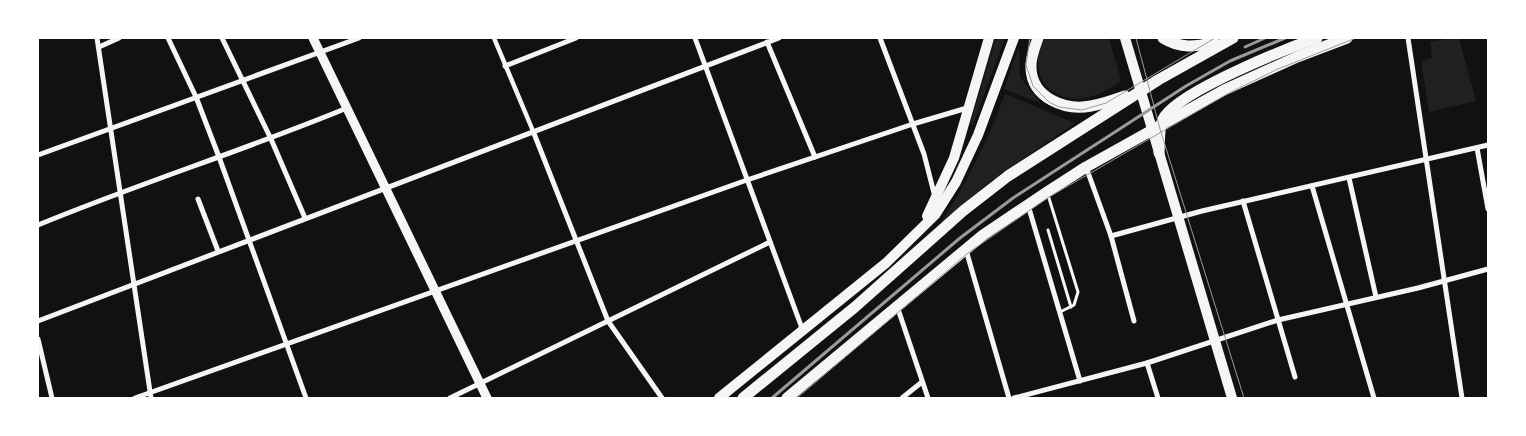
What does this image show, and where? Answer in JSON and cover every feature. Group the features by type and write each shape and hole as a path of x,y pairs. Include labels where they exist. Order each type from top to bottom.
{"main road":[{"path":"911,240 936,200 954,158 988,38"},
{"path":"719,398 803,331 911,240 942,206 965,165 988,112 1014,38"},
{"path":"1038,38 1031,61 1032,76 1039,89 1052,101 1068,107 1092,106 1138,92"},
{"path":"1125,38 1232,398"},
{"path":"1164,38 1177,45 1188,47 1232,38"},
{"path":"743,398 883,284 988,191 1040,154 1138,92 1232,38"},
{"path":"1159,153 1161,125 1173,108 1235,72 1284,50 1317,38"},
{"path":"787,398 966,249 1047,192 1086,167 1240,82 1347,38"}],"street":[{"path":"97,38 151,396"},
{"path":"98,46 120,38"},
{"path":"168,38 196,97 219,156 306,398"},
{"path":"222,38 271,139 305,218"},
{"path":"313,38 486,398"},
{"path":"38,155 358,38"},
{"path":"494,38 533,131 608,322 662,398"},
{"path":"505,66 576,38"},
{"path":"695,38 803,331"},
{"path":"38,321 779,38"},
{"path":"880,38 913,124 936,200"},
{"path":"1408,38 1462,398"},
{"path":"767,42 815,157"},
{"path":"38,226 119,192 271,139 347,108"},
{"path":"135,398 151,396 747,180 913,124 969,108"},
{"path":"1110,236 1243,201 1488,145"},
{"path":"1477,148 1488,209"},
{"path":"1086,167 1110,236 1134,320"},
{"path":"1349,178 1376,297"},
{"path":"1312,186 1374,398"},
{"path":"198,199 218,251"},
{"path":"1243,201 1295,377"},
{"path":"1028,205 1080,381"},
{"path":"450,398 770,242"},
{"path":"966,249 1009,398"},
{"path":"1014,398 1147,363 1278,320 1488,269"},
{"path":"897,306 928,398"},
{"path":"38,340 52,398"},
{"path":"1147,363 1158,398"},
{"path":"902,398 922,382"}],"lane":[{"path":"1047,192 1078,292 1077,301 1071,307 1060,312"},
{"path":"1048,230 1071,307"}],"shaded area":[{"path":"996,38 1005,38 973,125 970,125"},
{"path":"1043,38 1109,38 1121,81 1098,94 1080,99 1061,96 1053,92 1042,79 1039,70 1038,55"},
{"path":"1459,38 1476,101 1429,112 1421,61 1432,58 1430,42"},
{"path":"1019,47 1020,77 1040,103 1004,89"},
{"path":"1005,94 1075,123 988,183 938,227 976,162"}],"tram line":[{"path":"1030,38 1026,65 1033,86 1049,102 1059,107 1082,110 1106,103 1215,38"},
{"path":"1136,38 1160,129 1244,398"},
{"path":"797,398 968,253 1049,197 1227,94 1278,69 1356,38"}],"railway":[{"path":"1245,47 1265,38"},
{"path":"772,398 960,238 1013,198 1186,86 1230,61 1285,38"}]}
